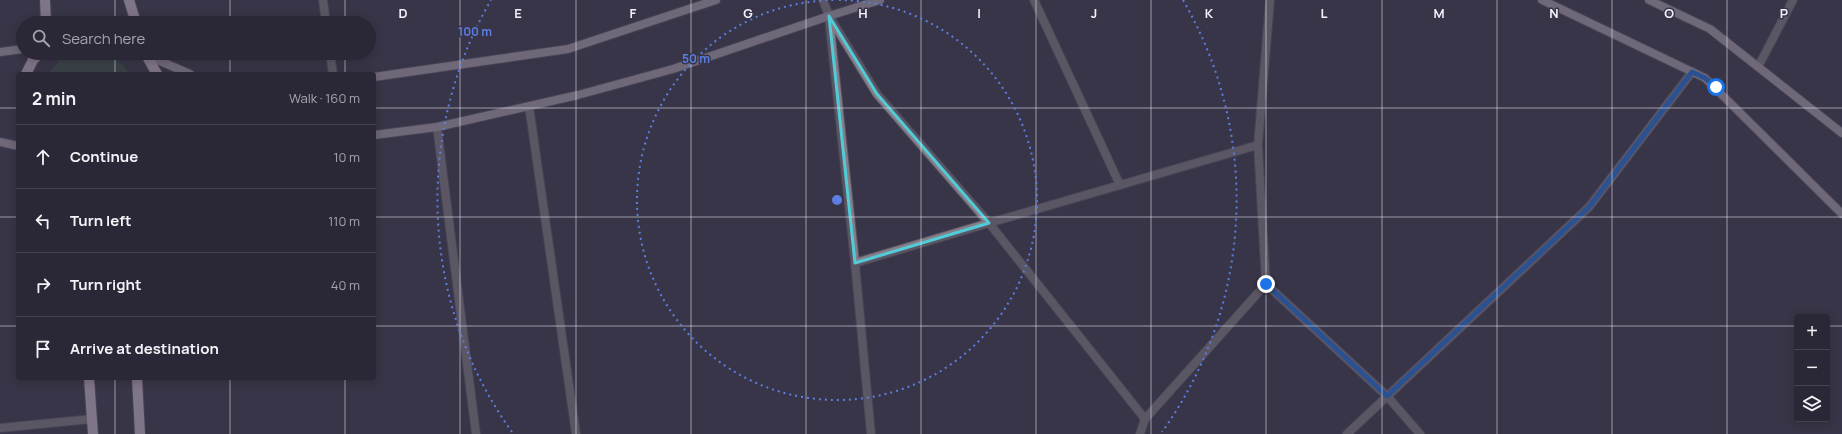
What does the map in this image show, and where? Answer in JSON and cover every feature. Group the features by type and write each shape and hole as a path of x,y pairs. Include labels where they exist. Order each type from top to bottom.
{"main road":[{"path":"45,0 46,16"},
{"path":"129,0 134,16"},
{"path":"27,72 33,60"},
{"path":"149,60 156,72"},
{"path":"89,380 93,434"},
{"path":"137,380 140,434"}],"street":[{"path":"323,0 325,16"},
{"path":"376,77 568,49 716,0"},
{"path":"823,0 829,16 877,94 989,223 1145,419"},
{"path":"376,135 437,127 578,95 673,69 880,0"},
{"path":"1034,0 1120,185"},
{"path":"1270,0 1258,145 1266,284 1387,396 1420,434"},
{"path":"1542,0 1705,78 1716,87 1842,214"},
{"path":"1649,0 1710,29 1842,133"},
{"path":"1758,67 1793,0"},
{"path":"829,16 871,434"},
{"path":"0,52 16,50"},
{"path":"158,60 186,72"},
{"path":"331,60 333,72"},
{"path":"1346,434 1589,207 1692,72"},
{"path":"529,106 576,434"},
{"path":"437,127 476,434"},
{"path":"0,142 16,146"},
{"path":"855,263 1258,145"},
{"path":"1140,434 1145,419 1266,284"},
{"path":"0,428 92,419"}],"highlighted area":[{"path":"829,16 877,94 989,223 855,263"}],"green space":[{"path":"60,60 116,60 124,66 128,72 50,72"}],"route":[{"path":"1266,284 1387,396 1589,207 1692,72 1705,78 1716,87"}]}
